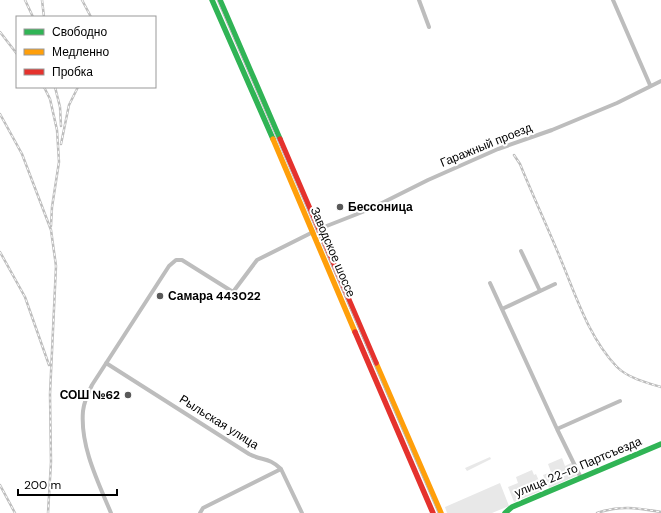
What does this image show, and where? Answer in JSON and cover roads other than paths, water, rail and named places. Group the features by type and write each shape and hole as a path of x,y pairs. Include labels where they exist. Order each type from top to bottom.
{"main road":[{"name":"Заводское шоссе","path":"212,0 433,513"},
{"name":"Заводское шоссе","path":"220,0 441,513"},
{"path":"313,232 319,229"},
{"path":"379,387 385,384"},
{"name":"улица 22-го Партсъезда","path":"505,513 512,508 661,444"}],"street":[{"path":"419,0 429,27"},
{"path":"612,0 650,85"},
{"name":"Гаражный проезд","path":"319,229 370,209 428,180 498,149 552,130 618,103 650,85 661,81"},
{"path":"111,513 90,461 83,423 83,410 92,385 169,266 176,260 182,260 233,292 257,260 313,232"},
{"path":"521,251 540,291"},
{"path":"490,283 581,478"},
{"path":"502,309 555,284"},
{"name":"Рыльская улица","path":"106,363 248,454 256,458 268,459 281,469"},
{"path":"557,429 620,401"},
{"path":"200,513 203,508 281,469 302,513"}],"tram line":[{"path":"217,0 438,513"}],"railway":[{"path":"25,0 33,16"},
{"path":"42,0 44,16"},
{"path":"82,0 90,16"},
{"path":"0,32 16,53"},
{"path":"44,88 50,99 57,130 59,162 52,207 51,226"},
{"path":"55,88 60,107 61,126"},
{"path":"61,144 69,105 78,88"},
{"path":"0,114 22,154 51,230 56,266 50,394 51,462 48,513"},
{"path":"514,155 520,164 584,316 607,356 621,371 638,380 661,387"},
{"path":"0,252 25,297 49,365"},
{"path":"0,485 15,513"},
{"path":"597,513 605,510 621,508 636,508 661,512"}],"place":[{"name":"Бессоница","path":"340,207"},
{"name":"Самара 443022","path":"160,296"},
{"name":"СОШ №62","path":"128,395"}]}
